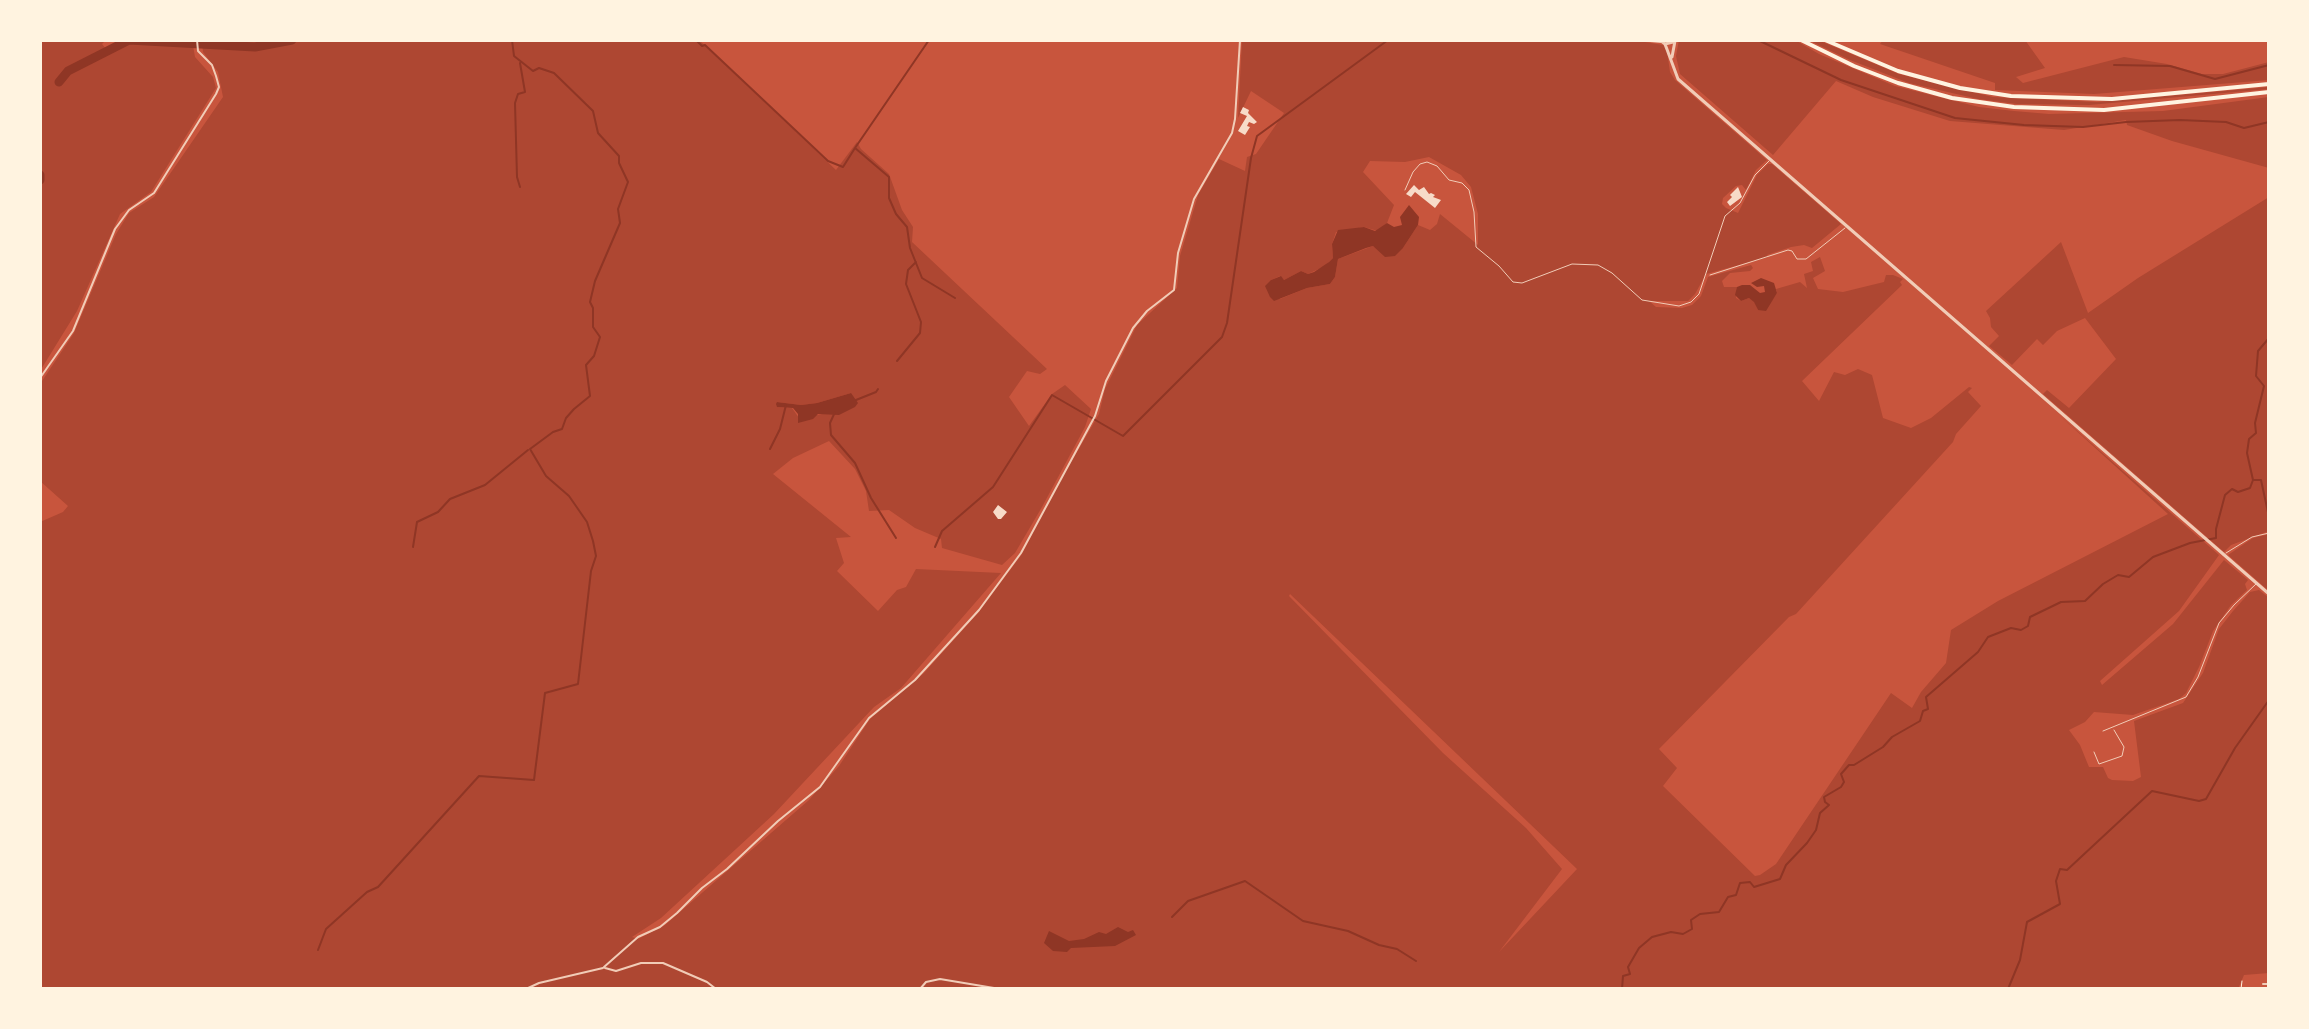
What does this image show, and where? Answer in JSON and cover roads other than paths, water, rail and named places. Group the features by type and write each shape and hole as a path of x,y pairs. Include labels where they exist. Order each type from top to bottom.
{"highway":[{"path":"1801,40 1898,83 1939,95 2014,107 2104,110 2269,92"},
{"path":"1825,40 1898,71 1960,88 2011,96 2112,99 2269,84"}],"street":[{"path":"526,989 604,967 638,937 660,927 677,913 820,787 869,718 915,680 979,610 1021,553 1095,416 1106,381 1133,328 1147,311 1174,290 1178,253 1194,199 1232,133 1240,40"},
{"path":"1639,40 1676,41 1672,60"},
{"path":"40,378 73,331 115,229 129,210 154,193 216,94 219,87 212,65 198,51 197,41"},
{"path":"1662,42 1678,79 2269,594"},
{"path":"604,967 616,971 641,963 663,963 716,989"},
{"path":"920,989 926,982 940,979 1000,989"},
{"path":"2263,984 2268,984 2267,989"}],"lane":[{"path":"1405,190 1413,172 1420,164 1427,162 1437,166 1449,180 1462,183 1469,190 1474,212 1476,247 1516,283 1572,264 1598,265 1612,273 1642,300 1679,306 1696,298 1708,275 1725,216 1740,203 1755,175 1771,160"},
{"path":"1708,275 1788,250 1797,259 1806,259 1847,226"},
{"path":"2224,555 2252,537 2269,533"},
{"path":"2103,731 2186,697 2198,677 2219,623 2258,583"},
{"path":"2094,752 2099,764 2122,756 2124,747 2113,727"}],"waterway":[{"path":"59,82 68,71 129,40 255,47 292,40"},
{"path":"318,950 326,929 367,892 378,887 479,776 534,780 545,693 578,684 591,571 596,556 593,541 587,522 569,496 546,476 530,449 562,429 566,418 590,396 586,365 594,356 600,337 593,327 590,302 595,281 620,223 618,209 628,182 619,156 598,133 593,111 554,73 539,68 533,71 514,56 512,40"},
{"path":"696,40 828,161 843,167 855,148"},
{"path":"929,40 855,148 889,177 889,198 896,214 907,227 910,248 922,278 955,298"},
{"path":"935,547 942,531 993,487 1052,395 1123,436 1222,337 1227,323 1251,158 1257,136 1388,40"},
{"path":"1758,40 1841,80 1955,118 2083,127 2180,120 2226,122 2244,128 2269,122"},
{"path":"520,63 525,92 518,94 515,103 517,177 520,187"},
{"path":"2114,65 2170,66 2215,79 2269,65"},
{"path":"40,175 40,180"},
{"path":"897,361 920,333 921,322 906,284 908,270 916,262"},
{"path":"1622,989 1623,976 1630,974 1628,967 1639,948 1652,937 1671,932 1683,934 1692,929 1691,920 1700,914 1719,912 1728,897 1736,895 1740,883 1750,882 1754,887 1780,879 1786,865 1816,830 1820,813 1829,805 1824,797 1844,782 1841,774 1849,765 1854,765 1920,721 1923,711 1928,709 1926,697 1978,652 1988,637 2011,628 2021,630 2028,626 2030,617 2061,602 2085,601 2103,584 2118,575 2129,577 2153,557 2190,543 2216,538 2225,495 2232,489 2238,492 2250,488 2253,480 2247,453 2249,439 2256,433 2255,423 2264,386 2256,376 2258,351 2269,338"},
{"path":"856,400 878,389"},
{"path":"770,449 780,429 786,405"},
{"path":"835,412 830,423 831,435 855,463 871,498 896,538"},
{"path":"413,547 417,522 438,512 450,499 485,485 528,450"},
{"path":"2253,480 2261,480 2269,517"},
{"path":"2008,989 2020,960 2027,922 2060,904 2056,881 2060,869 2067,870 2152,791 2199,801 2206,799 2235,748 2269,700"},
{"path":"1172,917 1188,901 1245,881 1303,921 1348,931 1379,945 1397,949 1416,961"}]}
